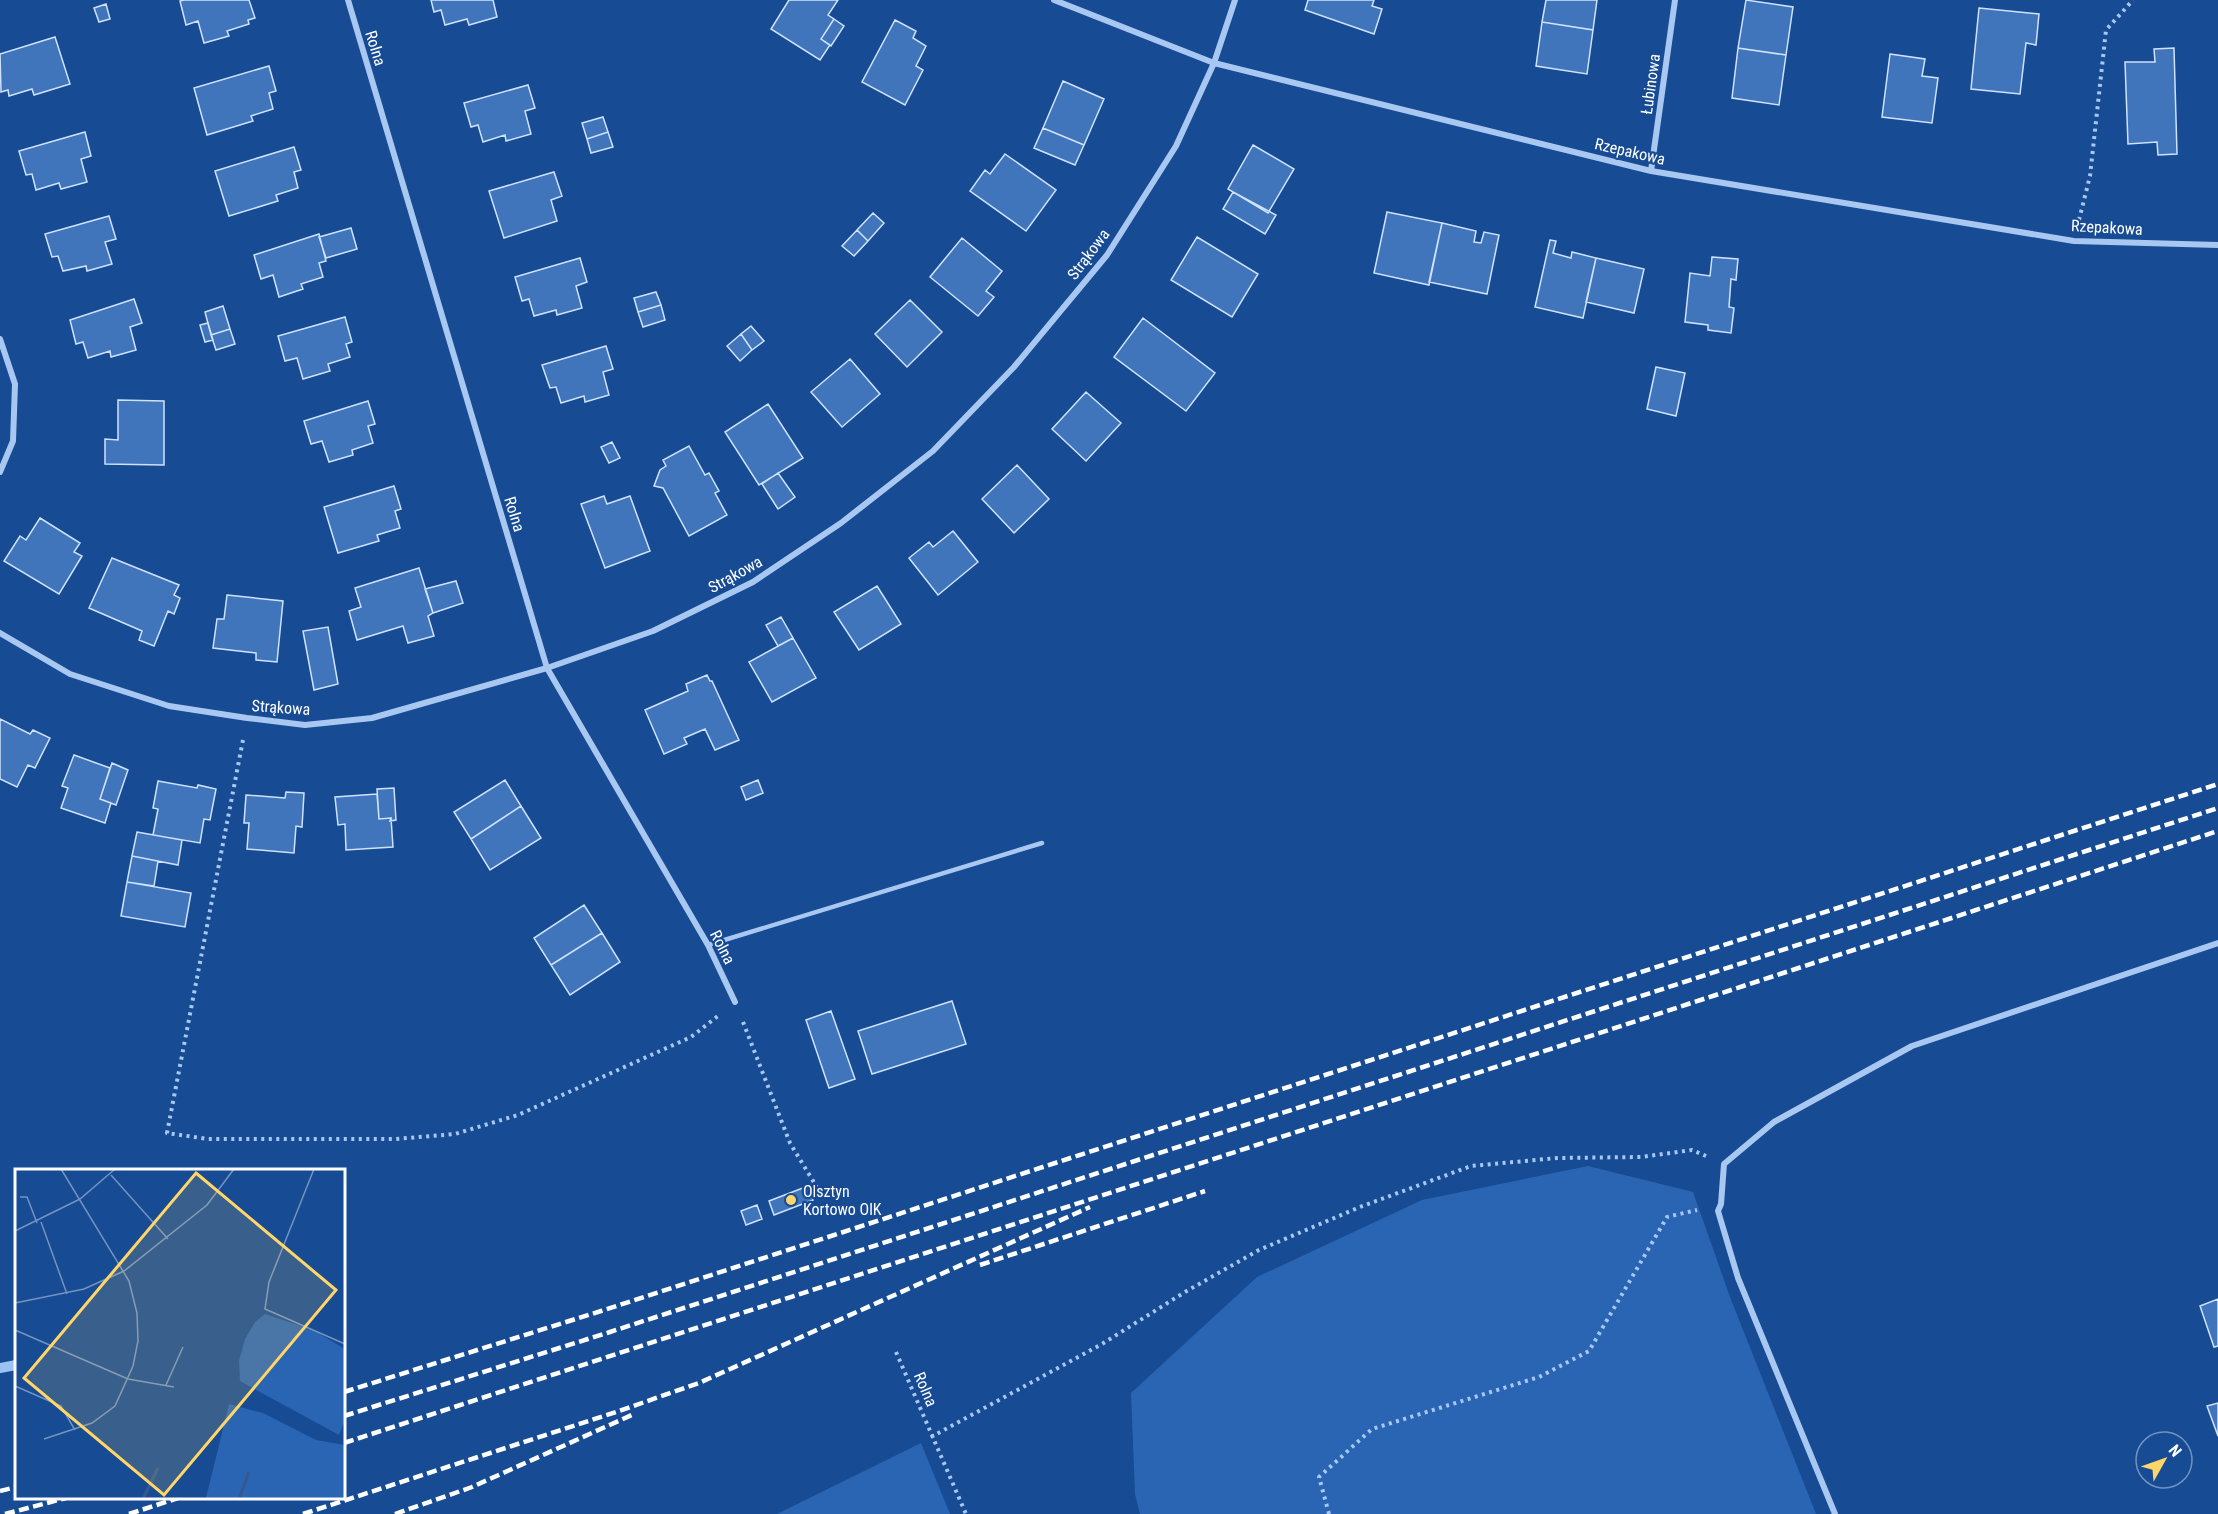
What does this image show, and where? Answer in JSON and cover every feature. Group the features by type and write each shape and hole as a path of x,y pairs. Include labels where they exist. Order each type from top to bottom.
{"street":[{"name":"Rolna","path":"348,0 547,668 708,945 735,1002"},
{"name":"Rzepakowa","path":"1054,0 1214,63 1651,171 2074,241 2218,245"},
{"name":"Strąkowa","path":"0,633 69,674 170,706 305,724 372,718 547,668 653,631 753,582 841,523 933,451 1014,367 1107,255 1176,146 1214,63 1235,0"},
{"name":"Łubinowa","path":"1651,171 1676,0"},
{"path":"0,339 15,384 13,441 0,472"},
{"path":"1835,1514 1738,1278 1718,1211 1721,1204 1724,1164 1774,1122 1912,1046 2218,943"}],"lane":[{"path":"708,945 1042,843"}],"path":[{"path":"2074,241 2090,176 2106,30 2133,0"},
{"path":"247,718 167,1133 208,1139 396,1139 455,1134 518,1114 691,1037 735,1002 790,1143 821,1194"},
{"path":"932,1437 1102,1344 1185,1292 1259,1250 1360,1207 1471,1166 1557,1158 1641,1156 1692,1150 1724,1164"},
{"path":"1329,1514 1319,1477 1372,1429 1539,1377 1589,1351 1667,1217 1721,1204"},
{"name":"Rolna","path":"896,1352 966,1514"}],"shaded area":[{"path":"1588,1166 1693,1192 1730,1297 1816,1514 1140,1514 1135,1494 1131,1393 1257,1277 1422,1200"},
{"path":"921,1443 950,1514 777,1514"}],"building":[{"path":"249,0 255,18 248,20 249,24 227,31 229,36 204,43 198,21 186,25 180,1"},
{"path":"431,0 493,0 497,17 469,25 467,19 445,25 441,10 434,12"},
{"path":"789,0 838,0 828,15 834,19 821,39 830,45 820,60 771,29"},
{"path":"1308,0 1374,0 1372,6 1382,9 1374,34 1305,10"},
{"path":"1546,0 1597,0 1593,30 1542,22"},
{"path":"1746,0 1793,7 1786,55 1738,48"},
{"path":"106,4 110,19 99,22 94,8"},
{"path":"1979,8 2039,14 2036,45 2026,43 2020,94 1971,89"},
{"path":"834,19 844,26 831,46 821,39"},
{"path":"895,20 916,31 913,38 926,46 916,66 923,70 905,105 862,82"},
{"path":"1542,22 1593,30 1587,74 1536,66"},
{"path":"55,37 70,84 34,95 32,89 9,96 8,90 1,92 0,54"},
{"path":"1738,48 1786,55 1779,105 1732,98"},
{"path":"2174,48 2177,154 2158,155 2157,142 2128,144 2125,62 2155,62 2154,49"},
{"path":"1890,54 1925,59 1922,76 1938,78 1932,123 1882,117"},
{"path":"269,66 276,91 269,93 273,109 251,116 253,121 207,135 194,88"},
{"path":"1063,81 1104,99 1084,145 1043,128"},
{"path":"528,85 535,108 525,111 531,134 506,141 505,135 483,142 478,125 471,127 464,103"},
{"path":"603,117 608,132 587,139 582,123"},
{"path":"1043,128 1084,145 1075,165 1034,148"},
{"path":"85,132 91,156 81,159 87,182 61,189 59,183 36,190 32,174 26,175 19,151"},
{"path":"608,132 613,147 591,153 587,139"},
{"path":"1253,145 1294,169 1268,213 1228,189"},
{"path":"294,147 301,170 294,172 298,188 276,195 278,201 229,216 215,171"},
{"path":"1005,154 1056,190 1026,231 970,191 985,170 990,174"},
{"path":"554,172 562,196 551,200 557,221 504,238 489,191"},
{"path":"1233,192 1276,215 1265,234 1223,209"},
{"path":"1387,212 1442,223 1429,285 1374,273"},
{"path":"873,213 884,223 868,241 857,230"},
{"path":"109,216 116,239 105,242 112,264 87,271 86,266 63,271 58,256 52,257 45,234"},
{"path":"1442,223 1476,231 1474,242 1481,243 1484,232 1499,235 1487,294 1429,282"},
{"path":"351,228 357,249 326,258 319,237"},
{"path":"857,230 868,241 854,256 842,246"},
{"path":"319,234 326,261 319,263 323,277 301,284 303,289 279,297 273,275 261,279 254,255"},
{"path":"1197,237 1258,274 1232,317 1171,280"},
{"path":"962,238 1002,271 986,291 994,297 978,316 930,277"},
{"path":"1550,240 1556,241 1553,253 1571,258 1572,252 1596,258 1583,318 1535,307"},
{"path":"1712,257 1738,259 1736,280 1731,279 1729,307 1734,308 1731,333 1708,330 1708,325 1685,322 1690,273 1710,276"},
{"path":"580,258 587,282 576,286 582,308 557,315 556,310 534,316 529,299 522,301 515,277"},
{"path":"1596,258 1644,269 1634,313 1586,302"},
{"path":"656,292 661,305 638,312 634,298"},
{"path":"134,299 142,323 130,327 136,350 111,357 110,351 88,358 83,342 76,344 70,320"},
{"path":"910,300 942,332 907,367 875,334"},
{"path":"661,305 665,320 643,327 638,312"},
{"path":"223,306 230,329 211,335 205,312"},
{"path":"345,317 352,342 346,344 350,357 328,364 330,371 303,379 297,358 285,361 278,336"},
{"path":"1143,318 1215,373 1186,411 1114,357"},
{"path":"208,323 213,340 205,342 200,325"},
{"path":"751,326 764,341 752,350 741,334"},
{"path":"230,329 235,344 216,350 211,335"},
{"path":"741,334 752,350 740,361 727,346"},
{"path":"606,346 613,369 603,372 609,395 585,402 584,396 561,403 556,387 550,388 542,365"},
{"path":"850,359 880,394 842,427 811,392"},
{"path":"1656,367 1685,373 1676,416 1647,409"},
{"path":"1086,392 1121,423 1086,461 1052,429"},
{"path":"118,400 164,401 164,465 105,464 105,439 118,440"},
{"path":"368,401 375,424 368,426 373,443 352,450 353,455 329,462 322,441 311,444 304,421"},
{"path":"768,404 803,458 759,485 725,432"},
{"path":"612,442 620,458 609,463 601,447"},
{"path":"689,446 705,475 709,473 719,491 715,493 727,515 689,536 663,488 654,486 660,470 666,466 663,460"},
{"path":"1017,465 1049,499 1014,533 982,499"},
{"path":"778,473 795,497 778,509 762,484"},
{"path":"394,486 401,509 395,511 400,528 377,535 379,541 338,553 324,507"},
{"path":"604,496 607,504 630,496 650,551 605,568 581,504"},
{"path":"40,518 80,543 74,552 82,556 59,594 4,561 20,536 26,540"},
{"path":"953,531 978,562 938,595 909,558 929,542 933,547"},
{"path":"112,558 179,585 174,595 180,598 174,614 168,611 154,646 139,640 142,631 89,608"},
{"path":"419,568 433,613 428,616 434,636 408,643 403,626 357,640 349,611 361,607 355,588"},
{"path":"456,581 463,603 433,613 425,589"},
{"path":"877,586 901,624 859,650 834,612"},
{"path":"227,595 283,601 277,662 256,660 256,653 213,648 217,619 224,619"},
{"path":"781,617 793,638 778,646 766,625"},
{"path":"328,627 338,684 314,690 303,631"},
{"path":"793,638 816,678 772,702 749,662"},
{"path":"707,675 712,681 739,740 715,750 705,729 684,738 687,744 664,754 645,710 688,691 686,684"},
{"path":"0,719 30,734 33,730 50,738 35,768 28,765 17,787 0,779"},
{"path":"74,755 110,768 100,799 111,803 105,823 61,808 68,788 62,786"},
{"path":"112,763 128,770 116,805 100,799"},
{"path":"505,780 521,806 471,839 454,812"},
{"path":"758,780 763,793 746,800 741,787"},
{"path":"158,781 216,789 210,820 204,819 200,843 153,835 158,809 153,808"},
{"path":"394,788 396,820 379,819 377,789"},
{"path":"286,792 304,793 302,827 296,826 294,853 247,849 249,823 244,823 246,795 285,798"},
{"path":"377,794 379,819 391,818 393,847 346,850 345,824 338,825 335,797"},
{"path":"521,806 541,838 490,870 471,839"},
{"path":"137,832 182,840 178,865 132,856"},
{"path":"132,856 158,861 154,886 127,882"},
{"path":"127,882 191,893 185,927 121,916"},
{"path":"584,905 602,933 551,965 534,938"},
{"path":"602,933 620,962 570,995 551,965"},
{"path":"952,1001 966,1044 872,1074 858,1031"},
{"path":"831,1011 855,1079 829,1088 806,1020"},
{"name":"Olsztyn Kortowo OlK","path":"808,1186 813,1200 774,1215 769,1201"},
{"name":"Olsztyn Kortowo OlK","path":"757,1205 762,1219 746,1225 741,1211"},
{"path":"2218,1299 2218,1346 2214,1347 2200,1306"},
{"path":"2218,1403 2218,1436 2207,1406"}],"waterway":[{"path":"0,1368 15,1365"}],"railway":[{"path":"345,1392 601,1311 2218,784"},
{"path":"345,1416 610,1332 2218,808"},
{"path":"345,1443 2218,831"},
{"path":"980,1265 1205,1191"},
{"path":"303,1514 699,1383 1090,1207"},
{"path":"395,1514 472,1487 634,1414"},
{"path":"0,1491 15,1487"},
{"path":"5,1514 62,1499"},
{"path":"129,1514 175,1499"}],"place":[{"name":"Olsztyn Kortowo OlK","path":"791,1200"}]}
